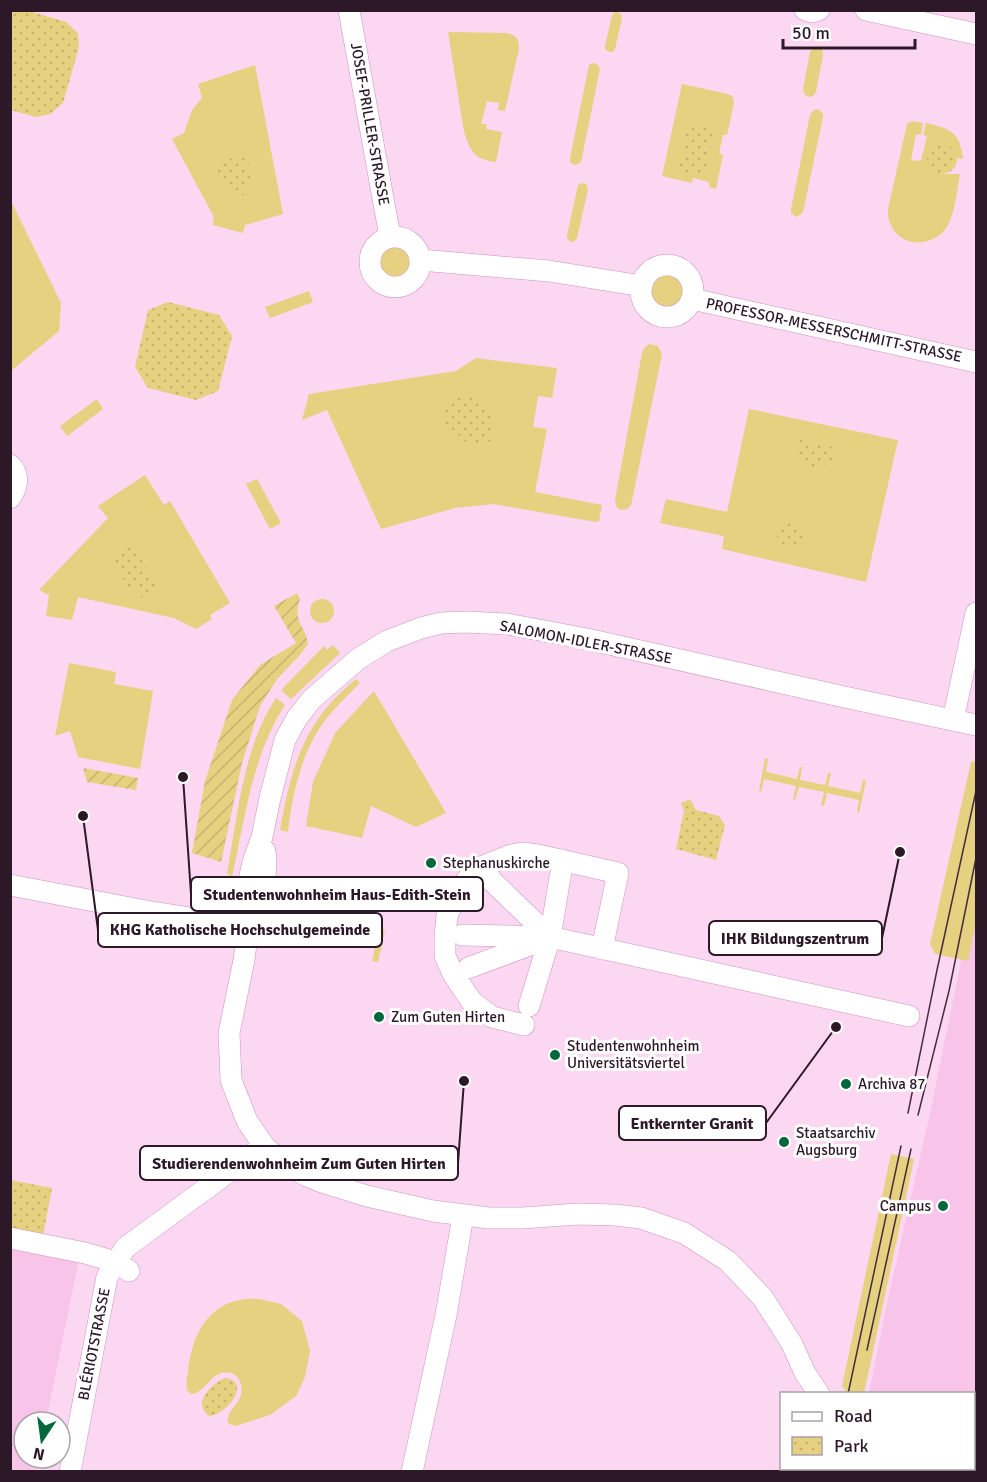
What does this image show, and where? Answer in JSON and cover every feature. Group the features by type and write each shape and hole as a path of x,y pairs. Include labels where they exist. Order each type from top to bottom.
{"street":[{"name":"JOSEF-PRILLER-STRASSE","path":"349,10 390,237"},
{"path":"805,10 812,12 819,10"},
{"path":"866,10 976,34"},
{"path":"390,237 398,237 412,243 417,249 420,260 414,279 399,287 391,287 376,279 370,264 370,257 377,244 390,237"},
{"path":"420,260 549,271 642,286"},
{"name":"PROFESSOR-MESSERSCHMITT-STRASSE","path":"664,265 676,267 691,279 693,286 690,305 674,317 654,314 645,305 641,293 642,286 646,276 654,269 664,265"},
{"name":"PROFESSOR-MESSERSCHMITT-STRASSE","path":"692,298 976,362"},
{"path":"10,465 17,475 17,483 10,498"},
{"path":"953,720 976,613"},
{"name":"SALOMON-IDLER-STRASSE","path":"806,1383 792,1344 763,1298 728,1261 684,1233 641,1218 615,1215 578,1214 489,1218 433,1211 331,1185 305,1175 282,1162 264,1146 247,1121 231,1080 229,1034 248,928 264,892 266,863 262,837 270,798 285,740 297,718 312,699 358,659 387,641 441,623 507,624 587,639 976,725"},
{"path":"563,860 550,937 526,1016 492,1017 472,1002 453,974 445,956 447,916 459,889 471,875 482,867 522,853 563,860 618,873 602,949"},
{"path":"482,867 493,882 550,937"},
{"path":"10,885 248,928"},
{"path":"462,935 550,937 909,1016"},
{"path":"468,968 550,937"},
{"name":"BLÉRIOTSTRASSE","path":"70,1472 107,1277 123,1266 125,1248 264,1146"},
{"path":"412,1472 447,1315 463,1216"},
{"path":"10,1238 85,1253 123,1266"}],"shaded area":[{"name":"Campus","path":"976,888 976,1471 865,1472 865,1470 975,1470 975,1392 869,1392"},
{"path":"10,1235 81,1249 48,1410 12,1410 12,1470 36,1471 11,1471"}],"green space":[{"path":"10,11 29,11 66,22 78,33 79,47 63,103 50,114 36,117 11,110"},
{"path":"615,12 620,13 622,18 615,49 609,52 605,46 612,15"},
{"path":"448,32 507,33 518,40 519,48 505,111 498,110 499,103 487,101 481,124 487,124 486,129 502,132 496,162 482,159 474,153 466,139"},
{"path":"814,47 822,49 823,55 816,92 809,97 804,94 803,89 810,52"},
{"path":"597,64 600,69 581,162 574,165 570,162 570,158 589,65"},
{"path":"255,65 283,214 245,225 243,233 213,225 214,217 172,139 184,133 192,110 202,98 198,84"},
{"path":"682,84 733,97 734,103 727,135 723,135 719,153 723,155 716,189 709,187 709,182 693,178 692,183 662,176"},
{"path":"818,109 823,117 803,212 796,217 791,213 791,209 810,115"},
{"path":"912,121 923,123 921,135 916,134 911,160 921,161 927,136 923,135 926,123 942,127 953,133 962,150 963,159 957,158 956,153 944,144 934,146 940,174 960,174 949,223 940,235 925,242 908,241 901,237 894,231 888,213 907,124"},
{"path":"696,124 715,128 704,177 678,171 688,126"},
{"path":"942,144 953,148 957,159 953,170 942,174 931,170 927,159 931,148"},
{"path":"248,158 250,176 247,194 239,196 223,182 216,167 224,159"},
{"path":"586,184 588,189 577,238 571,242 567,235 578,185"},
{"path":"11,204 61,303 59,331 12,370 10,369"},
{"path":"395,245 407,250 412,262 407,274 395,279 383,274 378,262 383,250"},
{"path":"667,274 679,279 684,291 679,303 667,308 655,303 650,291 655,279"},
{"path":"309,291 313,302 270,318 265,307"},
{"path":"168,302 219,315 232,336 218,391 196,400 148,388 135,367 148,310"},
{"path":"649,344 658,346 662,354 631,505 622,510 617,508 615,500 642,353"},
{"path":"476,358 557,368 552,398 538,396 533,427 547,429 535,492 602,505 599,521 493,504 455,508 381,529 327,410 302,420 309,394 456,371"},
{"path":"468,394 495,417 491,441 469,445 443,421 446,403"},
{"path":"97,399 103,409 67,436 60,426"},
{"path":"749,409 898,440 866,582 722,549 724,536 660,523 666,499 727,512"},
{"path":"798,439 836,448 833,462 811,469 795,453"},
{"path":"145,475 164,505 170,501 230,603 210,615 212,619 196,629 174,618 78,597 72,620 46,616 49,595 39,590 108,518 98,506"},
{"path":"257,479 281,523 270,529 246,484"},
{"path":"784,522 798,525 803,538 794,548 781,546 775,532"},
{"path":"131,542 158,585 157,591 142,599 137,588 129,592 111,554"},
{"path":"297,593 300,599 298,618 308,644 277,679 260,706 242,763 221,862 192,853 205,781 232,700 260,665 296,643 274,606"},
{"path":"322,599 331,602 334,611 331,620 322,623 313,620 310,611 313,602"},
{"path":"333,645 340,653 291,699 281,690 324,646 327,650"},
{"path":"69,663 116,672 114,684 153,691 140,769 78,757 70,731 55,736"},
{"path":"356,679 360,683 328,717 312,741 298,779 288,832 280,830 291,780 309,733 332,701"},
{"path":"374,691 446,813 416,827 371,806 362,838 306,826 313,782 335,733"},
{"path":"276,698 285,705 257,766 232,877 227,873 243,782 256,737"},
{"path":"765,758 768,759 766,772 797,779 800,767 802,767 800,780 825,785 828,773 831,773 828,786 860,793 863,780 866,781 859,813 857,812 859,800 827,793 824,806 821,805 824,792 799,787 795,800 793,799 796,786 764,779 761,792 759,791"},
{"path":"976,761 976,920 968,961 935,954 930,944 971,762"},
{"path":"83,768 138,778 136,790 87,782"},
{"path":"690,799 696,810 719,816 725,825 716,860 676,849 684,811 681,803"},
{"path":"332,919 385,930 378,962 372,961 376,942 329,932"},
{"path":"891,1154 914,1159 864,1392 846,1392 842,1386"},
{"path":"10,1180 52,1188 42,1241 11,1235"},
{"path":"242,1299 259,1299 281,1304 302,1321 310,1351 305,1377 296,1396 270,1415 235,1426 229,1424 228,1420 241,1395 239,1379 232,1373 221,1373 199,1391 191,1394 187,1390 187,1385 192,1348 202,1326 218,1309"},
{"path":"225,1378 233,1380 237,1385 237,1391 230,1404 209,1416 202,1405 205,1394 214,1384"},
{"path":"975,1426 976,1471 894,1471 975,1470"}],"tram line":[{"path":"908,1113 976,791"},
{"path":"918,1115 949,991 976,858"},
{"path":"848,1392 901,1146"},
{"path":"867,1350 911,1149"}],"place":[{"name":"Studentenwohnheim Haus-Edith-Stein","path":"183,777"},
{"name":"KHG Katholische Hochschulgemeinde","path":"83,816"},
{"name":"IHK Bildungszentrum","path":"900,852"},
{"name":"Stephanuskirche","path":"431,863"},
{"name":"Zum Guten Hirten","path":"379,1017"},
{"name":"Entkernter Granit","path":"836,1027"},
{"name":"Studentenwohnheim Universitätsviertel","path":"555,1055"},
{"name":"Studierendenwohnheim Zum Guten Hirten","path":"464,1081"},
{"name":"Archiva 87","path":"846,1084"},
{"name":"Staatsarchiv Augsburg","path":"784,1142"},
{"name":"Campus","path":"943,1206"}]}
